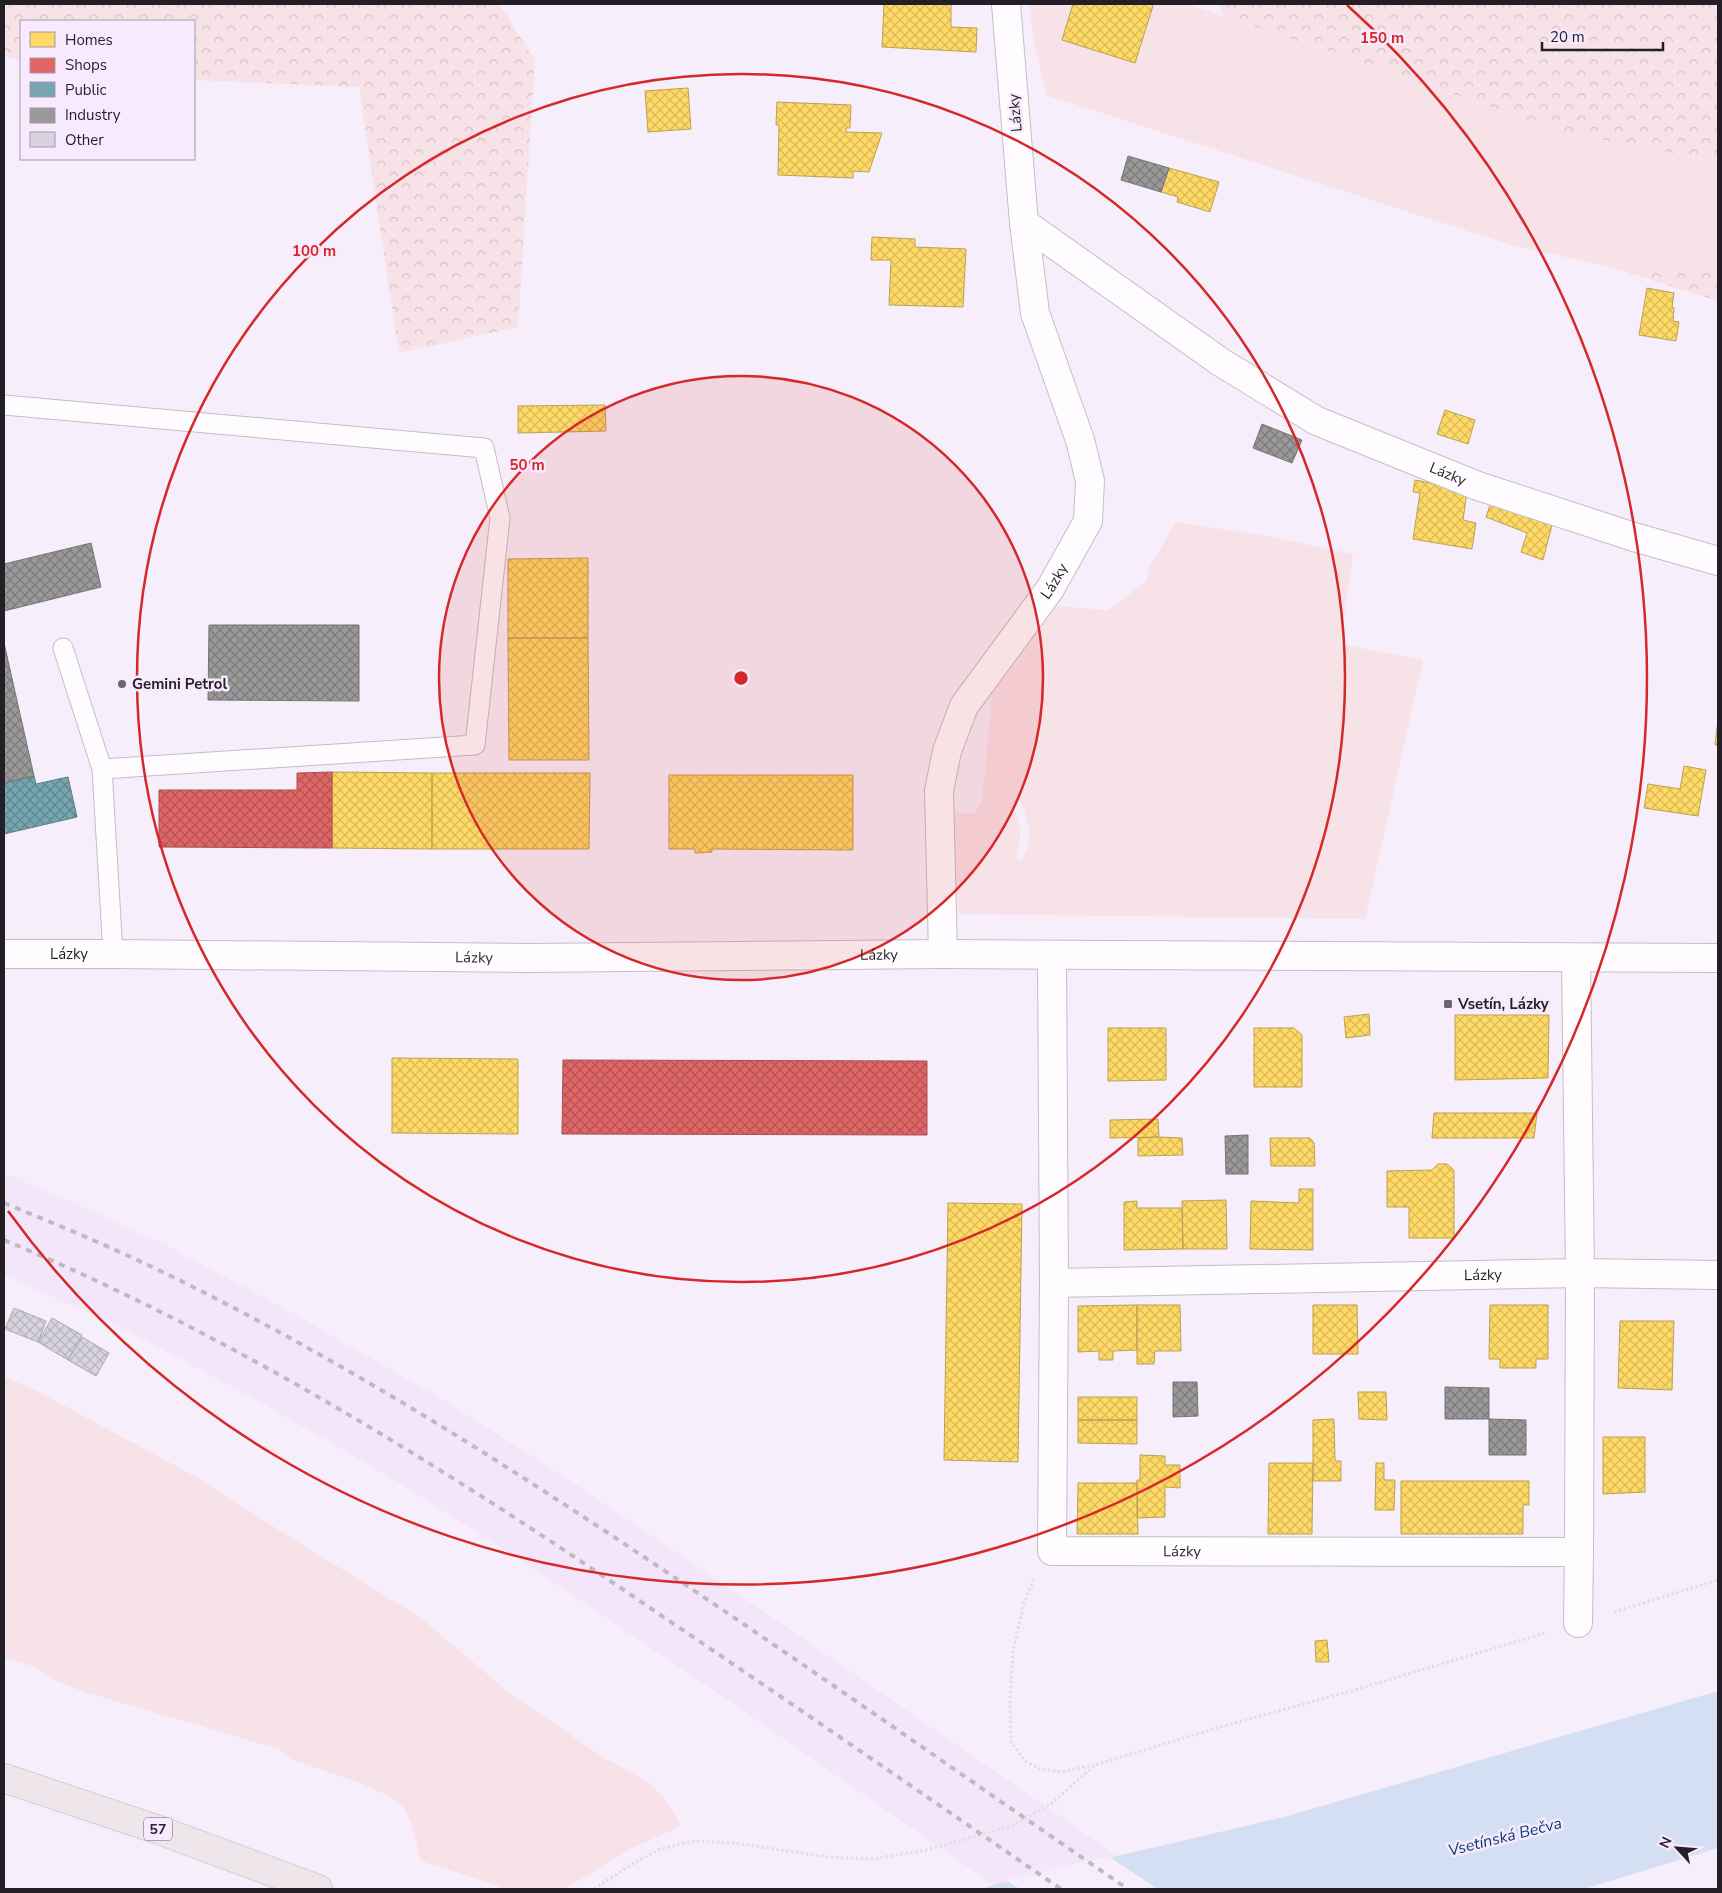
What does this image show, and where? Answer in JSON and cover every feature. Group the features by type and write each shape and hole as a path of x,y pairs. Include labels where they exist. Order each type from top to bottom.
{"main road":[{"name":"57","path":"4,1778 160,1830 314,1888"}],"street":[{"name":"Lázky","path":"943,954 939,791 947,751 964,706 1050,589 1088,520 1090,482 1080,440 1035,313 1024,223 1006,4"},
{"name":"Lázky","path":"1024,223 1222,363 1317,422 1478,486 1634,537 1718,561"},
{"name":"Lázky","path":"4,954 527,958 943,954 1718,958"},
{"path":"1052,956 1054,1283 1052,1551"},
{"path":"1576,958 1580,1273 1578,1623"},
{"name":"Lázky","path":"1054,1283 1580,1273 1718,1276"},
{"name":"Lázky","path":"1052,1551 1579,1552"}],"lane":[{"path":"4,405 484,448 500,518 475,745 102,769"},
{"path":"63,648 102,769 113,954"}],"path":[{"path":"1052,1551 1039,1568 1024,1603 1013,1651 1010,1698 1012,1742 1025,1761 1040,1769 1061,1772 1095,1765 1220,1727 1351,1691 1718,1580"},
{"path":"594,1889 632,1864 660,1849 694,1840 734,1843 836,1857 872,1858 926,1850 1012,1826 1051,1804 1095,1765"}],"shaded area":[{"path":"4,1173 164,1244 300,1317 445,1401 565,1477 788,1628 1165,1889 999,1889 735,1705 513,1555 396,1481 255,1399 122,1328 4,1275"}],"green space":[{"path":"4,4 499,4 535,60 518,327 399,353 359,87 195,80 195,20 20,20 20,60 4,57"},
{"path":"1187,4 1569,134 1718,162 1718,265 1611,267 1511,245 1046,95 1032,31 1030,5"},
{"path":"1218,4 1718,4 1718,162 1569,134 1223,16"},
{"path":"1718,265 1718,301 1611,267"},
{"path":"1176,522 1267,536 1353,554 1340,644 1423,660 1365,919 958,914 953,813 974,814 982,802 992,694 1009,667 1057,606 1107,610 1146,582 1150,566","holes":["1018,798 1028,822 1029,830 1028,845 1020,861 1016,858 1020,837 1018,819 1013,804"]},
{"path":"4,1377 33,1389 200,1479 421,1618 507,1691 601,1756 650,1783 665,1800 681,1826 632,1848 565,1889 503,1889 421,1861 414,1832 406,1812 395,1800 383,1793 291,1759 279,1749 85,1692 57,1681 36,1667 4,1658"}],"water":[{"name":"Vsetínská Bečva","path":"1718,1691 1718,1848 1584,1889 982,1889 1284,1817"}],"pier":[{"path":"1108,1856 1158,1889 1020,1889 1006,1880"}],"building: Homes":[{"path":"884,4 951,4 951,27 977,28 976,52 882,47"},
{"path":"1073,4 1152,4 1153,6 1135,63 1062,40"},
{"path":"688,88 691,129 648,132 645,91"},
{"path":"777,102 851,105 850,128 846,128 846,132 882,133 869,172 853,171 853,178 778,175 779,125 776,125"},
{"path":"1169,168 1219,182 1210,212 1177,202 1178,197 1161,192"},
{"path":"872,237 915,239 915,247 966,249 963,307 889,305 891,260 871,260"},
{"path":"1647,288 1674,293 1673,321 1679,322 1676,341 1639,335"},
{"path":"605,405 606,431 518,433 518,406"},
{"path":"1445,410 1475,420 1468,444 1437,434"},
{"path":"1415,480 1462,489 1467,492 1463,520 1476,523 1472,549 1413,539 1420,493 1413,492"},
{"path":"1491,502 1552,525 1543,560 1521,552 1527,533 1486,517"},
{"path":"588,558 588,638 508,638 508,559"},
{"path":"508,638 588,638 589,760 509,760"},
{"path":"1718,719 1718,745 1715,745"},
{"path":"1684,766 1706,770 1698,816 1644,808 1648,784 1680,789"},
{"path":"332,772 432,773 432,849 332,848"},
{"path":"432,773 590,773 589,849 432,849"},
{"path":"669,775 853,775 853,850 712,849 712,852 695,853 695,849 669,849"},
{"path":"1369,1014 1370,1035 1346,1038 1344,1017"},
{"path":"1455,1015 1549,1015 1548,1078 1455,1080"},
{"path":"1108,1028 1166,1028 1166,1080 1108,1081"},
{"path":"1254,1028 1294,1028 1302,1035 1302,1087 1254,1087"},
{"path":"392,1058 518,1059 518,1134 392,1133"},
{"path":"1434,1113 1537,1113 1534,1138 1432,1138"},
{"path":"1158,1119 1159,1137 1110,1138 1110,1120"},
{"path":"1138,1138 1182,1138 1183,1155 1138,1156"},
{"path":"1270,1138 1310,1138 1314,1143 1315,1166 1271,1166"},
{"path":"1438,1164 1447,1164 1454,1170 1454,1238 1409,1238 1409,1207 1387,1207 1387,1171 1432,1170"},
{"path":"1299,1189 1313,1189 1313,1250 1250,1249 1251,1201 1299,1203"},
{"path":"1226,1200 1227,1249 1183,1249 1182,1201"},
{"path":"1137,1201 1137,1208 1182,1208 1183,1249 1124,1250 1124,1202"},
{"path":"948,1203 1022,1204 1018,1462 944,1460"},
{"path":"1137,1305 1137,1350 1113,1351 1113,1360 1099,1360 1099,1351 1078,1352 1078,1306"},
{"path":"1137,1305 1180,1305 1181,1351 1155,1351 1154,1364 1137,1364"},
{"path":"1313,1305 1357,1305 1358,1354 1313,1354"},
{"path":"1490,1305 1548,1305 1548,1359 1536,1359 1536,1368 1500,1368 1500,1359 1489,1359"},
{"path":"1620,1321 1674,1321 1672,1390 1618,1388"},
{"path":"1358,1392 1386,1392 1387,1420 1359,1419"},
{"path":"1078,1397 1137,1397 1137,1420 1078,1420"},
{"path":"1334,1419 1335,1461 1341,1461 1341,1481 1313,1481 1313,1420"},
{"path":"1078,1420 1137,1420 1137,1444 1078,1443"},
{"path":"1603,1437 1645,1437 1645,1492 1603,1494"},
{"path":"1140,1455 1165,1456 1165,1465 1180,1465 1180,1488 1165,1487 1165,1517 1137,1518 1137,1480 1140,1480"},
{"path":"1269,1463 1313,1463 1312,1534 1268,1534"},
{"path":"1376,1463 1384,1463 1384,1480 1395,1480 1394,1510 1375,1510"},
{"path":"1401,1481 1529,1481 1529,1505 1523,1505 1523,1534 1401,1534"},
{"path":"1078,1483 1137,1483 1138,1534 1077,1534"},
{"path":"1327,1640 1329,1662 1316,1662 1315,1641"}],"building: Shops":[{"path":"332,772 332,848 159,847 159,790 297,790 297,773"},
{"path":"563,1060 927,1061 927,1135 562,1134"}],"building: Public":[{"path":"34,776 36,784 68,777 77,817 4,834 4,783"}],"building: Industry":[{"path":"1128,156 1169,168 1161,192 1121,180"},
{"path":"1262,424 1302,440 1292,463 1253,448"},
{"path":"91,543 101,587 4,611 4,564"},
{"path":"209,625 359,625 359,701 208,700"},
{"path":"4,643 34,776 4,783"},
{"path":"1248,1135 1248,1174 1226,1174 1225,1136"},
{"path":"1173,1382 1197,1382 1198,1416 1173,1417"},
{"path":"1445,1387 1489,1388 1489,1419 1445,1419"},
{"path":"1489,1419 1526,1420 1526,1455 1489,1455"}],"building: Other":[{"path":"14,1308 46,1321 38,1342 5,1329"},
{"path":"52,1318 82,1335 68,1360 38,1342"},
{"path":"82,1337 109,1353 96,1376 68,1360"}],"railway":[{"path":"4,1203 114,1249 215,1298 342,1367 465,1441 647,1559 1128,1889"},
{"path":"4,1240 91,1278 175,1319 341,1410 422,1459 581,1561 1061,1889"}],"place":[{"name":"Gemini Petrol","path":"122,684"},
{"name":"Vsetín, Lázky","path":"1448,1004"}]}
